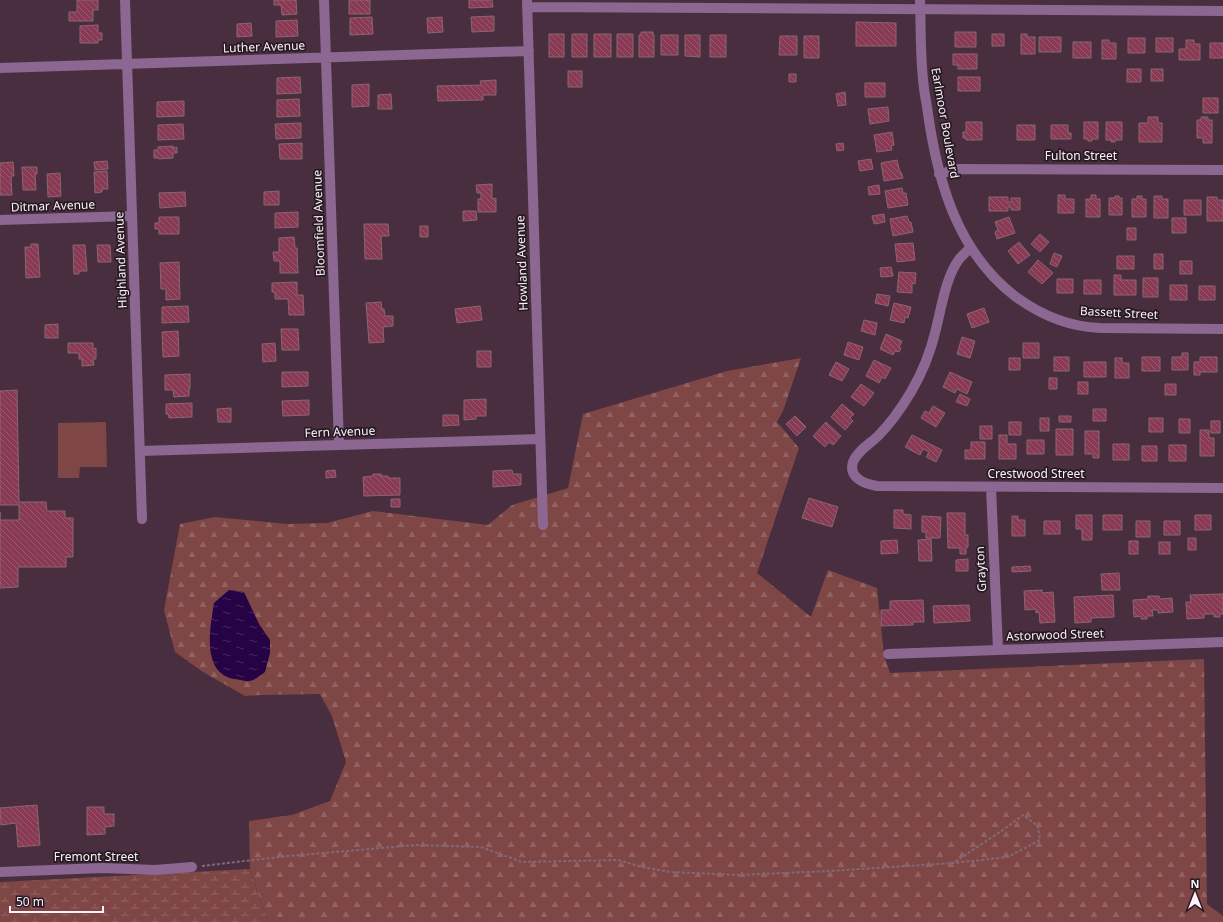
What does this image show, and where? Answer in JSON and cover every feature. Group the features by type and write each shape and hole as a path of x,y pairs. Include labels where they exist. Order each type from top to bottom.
{"street":[{"name":"Highland Avenue","path":"125,0 142,519"},
{"name":"Bloomfield Avenue","path":"324,0 339,445"},
{"path":"527,4 920,5 1223,11"},
{"name":"Howland Avenue","path":"527,4 543,525"},
{"name":"Earlmoor Boulevard","path":"920,5 924,88 939,174 953,215 970,248"},
{"name":"Luther Avenue","path":"0,68 528,51"},
{"name":"Fulton Street","path":"939,174 958,169 1223,170"},
{"name":"Ditmar Avenue","path":"0,220 132,216"},
{"name":"Bassett Street","path":"970,248 992,276 1026,304 1044,314 1070,324 1100,328 1223,329"},
{"name":"Crestwood Street","path":"970,248 960,258 952,272 932,346 917,381 900,410 855,458 853,464 854,473 861,481 877,486 1223,488"},
{"name":"Fern Avenue","path":"140,451 540,439"},
{"name":"Grayton","path":"991,487 998,650"},
{"name":"Astorwood Street","path":"888,654 1223,642"},
{"name":"Fremont Street","path":"0,872 102,868 155,870 192,867"}],"path":[{"path":"192,867 288,856 416,845 481,847 522,862 618,860 642,867 670,872 740,875 830,871 953,864 1008,857 1040,840 1038,826 1023,815 953,864"}],"green space":[{"path":"801,358 783,411 777,422 799,448 757,573 811,617 828,570 877,588 884,656 890,673 1204,659 1207,904 1223,916 1223,922 268,922 250,869 249,821 292,815 330,801 346,762 332,716 320,694 245,696 203,672 175,652 164,610 180,524 215,517 287,524 327,523 373,511 488,525 512,505 568,488 583,414 727,371"},
{"path":"106,422 107,467 80,467 79,478 58,478 58,423"},
{"path":"250,869 268,922 0,922 0,882"}],"water":[{"path":"229,590 244,592 259,624 270,640 270,653 265,672 251,681 234,679 224,675 216,668 212,659 210,636 214,603"}],"building":[{"path":"77,0 98,0 98,10 93,10 93,21 69,21 69,12 77,12"},
{"path":"274,0 296,0 297,14 282,15 281,5 274,5"},
{"path":"349,0 370,0 370,14 349,14"},
{"path":"469,0 492,0 493,7 469,8"},
{"path":"494,16 494,31 472,32 471,17"},
{"path":"372,17 373,34 350,35 350,18"},
{"path":"442,17 443,32 428,33 427,18"},
{"path":"297,20 298,36 276,37 276,21"},
{"path":"856,22 896,23 896,46 856,46"},
{"path":"251,23 252,36 237,37 237,24"},
{"path":"98,25 98,33 102,33 102,40 98,40 98,43 80,43 80,26"},
{"path":"641,32 653,32 654,57 639,57 639,35 641,35"},
{"path":"955,32 976,32 976,47 955,47"},
{"path":"549,34 564,34 564,57 549,57"},
{"path":"572,34 587,34 587,57 572,57"},
{"path":"594,34 611,34 611,57 594,57"},
{"path":"617,34 633,34 633,57 617,57"},
{"path":"992,34 1004,34 1004,46 992,46"},
{"path":"1021,34 1027,34 1027,37 1035,37 1035,54 1021,54"},
{"path":"661,35 678,35 678,55 661,55"},
{"path":"685,35 700,35 700,57 685,56"},
{"path":"710,35 726,35 726,57 710,57"},
{"path":"780,36 797,36 797,55 779,55"},
{"path":"804,36 819,36 819,58 804,58"},
{"path":"1039,37 1061,37 1061,52 1039,52"},
{"path":"1128,38 1145,38 1145,53 1128,53"},
{"path":"1156,38 1173,38 1173,52 1156,52"},
{"path":"1102,40 1109,40 1109,43 1116,43 1116,59 1102,59"},
{"path":"1186,40 1194,40 1194,44 1200,44 1200,60 1179,60 1179,49 1186,49"},
{"path":"1073,42 1091,42 1091,58 1073,58"},
{"path":"1210,43 1223,43 1223,58 1210,58"},
{"path":"953,54 977,54 977,69 958,69 958,65 953,65"},
{"path":"1127,69 1141,69 1141,82 1127,82"},
{"path":"1151,69 1163,69 1163,81 1151,81"},
{"path":"568,71 582,71 582,87 568,87"},
{"path":"789,74 796,74 796,82 789,82"},
{"path":"300,77 301,93 277,94 277,78"},
{"path":"958,77 980,77 980,91 958,91"},
{"path":"496,80 496,95 483,95 483,100 438,101 437,86 481,85 480,81"},
{"path":"865,83 885,83 885,97 865,97"},
{"path":"369,84 369,106 352,107 352,85"},
{"path":"845,92 846,105 838,106 836,94"},
{"path":"391,94 392,109 378,109 378,95"},
{"path":"1203,98 1218,98 1218,113 1203,113"},
{"path":"299,99 300,116 277,117 277,100"},
{"path":"184,101 184,116 157,117 157,102"},
{"path":"888,107 889,121 870,124 868,109"},
{"path":"1148,117 1158,117 1158,123 1162,123 1162,142 1139,142 1139,123 1148,123"},
{"path":"1201,117 1208,117 1208,120 1212,120 1212,143 1203,143 1203,138 1197,138 1197,120 1201,120"},
{"path":"966,122 982,122 982,140 966,140 966,138 963,138 963,132 966,132"},
{"path":"1084,122 1098,122 1098,139 1088,141 1088,139 1084,139"},
{"path":"1106,122 1122,122 1122,140 1115,140 1115,142 1111,142 1111,140 1106,140"},
{"path":"301,123 301,138 276,139 275,124"},
{"path":"183,124 184,139 158,140 158,125"},
{"path":"1017,125 1035,125 1035,140 1017,140"},
{"path":"1051,125 1068,125 1068,133 1071,133 1071,139 1051,139"},
{"path":"892,132 894,145 891,146 892,150 877,152 874,135"},
{"path":"302,143 302,159 280,159 279,144"},
{"path":"843,143 844,150 837,151 836,144"},
{"path":"173,146 173,148 177,147 177,153 173,153 173,158 154,158 154,150 158,150 158,147"},
{"path":"871,159 873,169 860,171 858,161"},
{"path":"897,160 903,178 884,181 881,163"},
{"path":"107,161 108,169 95,170 94,162"},
{"path":"13,162 14,176 11,176 12,195 0,195 0,163"},
{"path":"22,167 37,167 37,174 35,174 36,190 23,190"},
{"path":"107,171 108,189 102,189 102,192 95,193 94,172"},
{"path":"60,173 61,196 48,197 47,174"},
{"path":"492,184 492,199 496,198 496,212 478,212 478,199 481,199 481,193 477,193 476,185"},
{"path":"879,185 880,194 869,195 868,187"},
{"path":"902,188 903,193 906,193 908,205 888,208 885,191"},
{"path":"279,191 279,205 264,205 264,192"},
{"path":"185,192 186,206 160,208 159,193"},
{"path":"1058,195 1065,195 1065,199 1074,199 1074,213 1058,213"},
{"path":"1091,195 1096,195 1096,199 1100,199 1100,217 1086,217 1086,199 1091,199"},
{"path":"1115,196 1122,198 1122,215 1109,215 1109,198 1115,198"},
{"path":"1137,196 1142,196 1142,199 1146,199 1146,217 1132,217 1132,199 1137,199"},
{"path":"1154,196 1162,196 1162,199 1168,199 1168,218 1154,218"},
{"path":"989,197 1008,197 1008,202 1011,202 1011,198 1020,198 1020,210 1011,210 1011,207 1008,207 1008,211 989,211"},
{"path":"1207,197 1217,197 1217,200 1223,200 1223,221 1207,221"},
{"path":"1184,200 1201,200 1201,215 1184,215"},
{"path":"463,211 476,211 477,220 463,221"},
{"path":"298,212 298,227 275,228 275,213"},
{"path":"884,214 885,222 874,224 872,216"},
{"path":"907,216 909,222 911,222 913,232 893,236 890,219"},
{"path":"159,217 179,217 179,234 159,234 159,229 155,229 155,223 159,223"},
{"path":"1009,217 1015,233 997,239 995,232 998,230 995,222"},
{"path":"1172,218 1186,218 1186,233 1172,233"},
{"path":"364,224 388,224 389,236 381,236 382,259 365,259"},
{"path":"420,226 428,226 428,237 420,237"},
{"path":"1127,228 1136,228 1136,240 1127,240"},
{"path":"1040,234 1049,242 1040,252 1031,244"},
{"path":"294,237 295,248 297,248 298,273 280,273 280,261 274,261 273,252 279,252 279,238"},
{"path":"1019,242 1030,255 1018,264 1008,251"},
{"path":"913,243 915,260 897,262 895,244"},
{"path":"31,244 38,244 40,277 26,278 25,247 31,247"},
{"path":"73,245 85,245 87,271 79,271 79,274 74,274"},
{"path":"97,245 110,245 111,262 98,262"},
{"path":"1054,253 1062,256 1057,267 1050,264"},
{"path":"1154,254 1163,254 1163,269 1154,269"},
{"path":"1117,256 1134,256 1134,269 1117,269"},
{"path":"1038,260 1053,273 1042,284 1028,272"},
{"path":"1180,261 1192,261 1192,274 1180,274"},
{"path":"179,262 180,299 166,300 166,289 161,289 160,263"},
{"path":"891,267 893,276 881,277 880,268"},
{"path":"899,272 916,273 915,284 912,283 912,293 897,292"},
{"path":"1114,275 1121,275 1121,280 1136,280 1136,295 1114,295"},
{"path":"1143,278 1158,278 1158,297 1143,297"},
{"path":"1057,279 1073,279 1073,293 1057,293"},
{"path":"1084,280 1101,280 1101,294 1084,294"},
{"path":"297,282 297,295 303,295 304,315 289,315 288,299 275,299 275,292 272,292 272,283"},
{"path":"1170,285 1187,285 1187,300 1170,300"},
{"path":"1199,286 1215,286 1215,300 1199,300"},
{"path":"877,294 890,296 888,306 875,303"},
{"path":"381,302 385,316 393,316 393,326 383,327 384,342 369,343 366,303"},
{"path":"894,303 911,307 908,318 905,317 904,323 890,320"},
{"path":"188,306 189,322 162,323 162,307"},
{"path":"480,306 482,320 457,323 455,309"},
{"path":"984,308 989,322 972,328 967,314"},
{"path":"864,320 877,323 875,335 861,331"},
{"path":"58,324 58,338 45,338 45,325"},
{"path":"281,329 298,329 299,350 282,350"},
{"path":"178,331 179,356 163,357 162,332"},
{"path":"886,334 902,341 899,347 901,348 899,352 895,351 893,355 880,349"},
{"path":"962,337 975,341 970,358 957,354"},
{"path":"848,342 863,347 859,360 844,355"},
{"path":"68,343 93,343 93,349 96,348 96,359 93,359 94,365 82,366 82,359 79,359 79,353 68,353"},
{"path":"275,343 276,361 263,362 262,344"},
{"path":"1023,343 1039,343 1039,358 1023,358"},
{"path":"477,351 491,351 491,367 477,367"},
{"path":"1182,353 1188,353 1188,370 1172,370 1172,357 1182,357"},
{"path":"1054,357 1069,357 1069,371 1054,371"},
{"path":"1142,357 1160,357 1160,371 1142,371"},
{"path":"1200,357 1217,357 1217,372 1200,372 1200,375 1194,375 1194,362 1200,362"},
{"path":"1009,358 1020,358 1020,370 1009,370"},
{"path":"1115,358 1122,358 1122,363 1129,363 1129,378 1115,378"},
{"path":"874,360 891,368 885,379 882,377 879,383 866,376"},
{"path":"836,362 849,369 842,381 829,375"},
{"path":"1084,362 1106,362 1106,377 1084,377"},
{"path":"282,372 308,372 308,386 282,387"},
{"path":"950,372 972,382 967,394 957,389 955,393 943,387"},
{"path":"190,374 189,396 174,397 173,390 165,390 165,375"},
{"path":"1049,378 1057,378 1057,389 1049,389"},
{"path":"1078,382 1088,382 1088,394 1078,394"},
{"path":"861,384 874,393 864,406 851,397"},
{"path":"1165,384 1176,384 1176,395 1165,395"},
{"path":"17,390 19,502 46,502 47,511 65,511 65,518 73,518 73,557 66,557 66,567 18,567 18,587 0,588 0,520 19,520 19,505 0,505 0,391"},
{"path":"960,394 970,399 967,406 956,402"},
{"path":"486,399 486,416 476,416 476,419 464,420 464,400"},
{"path":"309,400 309,415 283,416 282,401"},
{"path":"192,403 192,417 169,418 168,414 166,414 166,404"},
{"path":"842,404 854,414 850,418 853,421 845,430 831,417"},
{"path":"933,406 945,413 936,427 921,418 925,411 929,413"},
{"path":"231,408 231,422 218,422 217,409"},
{"path":"1093,409 1106,409 1106,421 1093,421"},
{"path":"443,415 458,415 459,425 443,426"},
{"path":"795,416 806,427 797,436 786,424"},
{"path":"1059,416 1071,416 1071,422 1059,422"},
{"path":"1040,418 1049,418 1049,431 1040,431"},
{"path":"1149,418 1163,418 1163,432 1149,432"},
{"path":"1179,419 1190,419 1190,433 1179,433"},
{"path":"1211,421 1220,421 1220,433 1211,433"},
{"path":"826,422 841,436 833,445 829,442 825,447 813,436"},
{"path":"1009,422 1021,422 1021,435 1009,435"},
{"path":"980,426 992,426 992,439 980,439"},
{"path":"1056,429 1073,429 1073,455 1056,455"},
{"path":"1200,430 1209,430 1209,438 1214,438 1214,456 1200,456"},
{"path":"1085,431 1099,431 1099,458 1093,458 1093,454 1085,454"},
{"path":"912,435 942,450 936,462 926,457 929,452 923,449 920,455 905,447"},
{"path":"999,435 1007,435 1007,444 1016,444 1016,459 999,459"},
{"path":"1027,440 1044,440 1044,454 1027,454"},
{"path":"971,442 985,442 985,459 965,459 965,450 971,450"},
{"path":"1113,444 1129,444 1129,460 1113,460"},
{"path":"1169,445 1186,445 1186,461 1169,461"},
{"path":"1142,446 1157,446 1157,461 1142,461"},
{"path":"335,470 336,477 326,478 326,471"},
{"path":"512,470 513,474 521,474 521,485 493,487 493,471"},
{"path":"373,474 381,474 381,476 388,476 388,478 400,478 400,495 364,496 363,477 373,476"},
{"path":"809,498 838,507 832,527 802,518"},
{"path":"391,499 400,499 400,507 391,507"},
{"path":"894,510 903,510 903,514 911,515 911,529 894,528"},
{"path":"947,513 965,513 965,535 968,535 968,547 966,548 966,554 960,554 960,548 948,548"},
{"path":"1076,515 1092,515 1092,540 1082,540 1082,529 1076,529"},
{"path":"1103,515 1122,515 1122,530 1103,530"},
{"path":"1195,515 1211,515 1211,530 1195,530"},
{"path":"922,516 941,517 940,538 926,538 926,532 922,532"},
{"path":"1012,516 1018,516 1018,520 1025,520 1025,536 1012,536"},
{"path":"1044,521 1060,521 1060,534 1044,534"},
{"path":"1136,521 1150,521 1150,537 1136,537"},
{"path":"1164,521 1180,521 1180,535 1164,535"},
{"path":"1188,538 1196,538 1196,550 1188,550"},
{"path":"931,539 932,561 919,561 918,540"},
{"path":"897,540 898,553 881,554 881,541"},
{"path":"1129,541 1138,541 1138,554 1129,554"},
{"path":"1159,542 1170,542 1170,554 1159,554"},
{"path":"968,559 968,571 956,571 956,560"},
{"path":"1030,566 1031,571 1012,572 1012,567"},
{"path":"1119,573 1120,590 1102,590 1101,574"},
{"path":"1042,590 1042,593 1053,592 1055,622 1040,623 1039,612 1036,613 1036,609 1025,610 1024,591"},
{"path":"1223,594 1223,614 1220,614 1220,617 1214,617 1214,614 1204,614 1204,618 1187,619 1186,602 1191,602 1190,595"},
{"path":"1113,595 1114,617 1091,618 1091,622 1075,623 1074,597"},
{"path":"1148,596 1159,596 1160,599 1172,598 1173,612 1158,613 1158,610 1152,610 1153,616 1147,616 1147,619 1141,619 1141,616 1134,617 1133,600 1148,599"},
{"path":"923,600 924,622 913,622 913,625 881,626 881,610 890,610 890,601"},
{"path":"969,605 970,621 934,623 933,606"},
{"path":"37,805 40,845 18,847 16,823 1,825 0,808"},
{"path":"87,807 104,807 104,814 114,814 114,826 105,827 105,834 87,835"}]}
